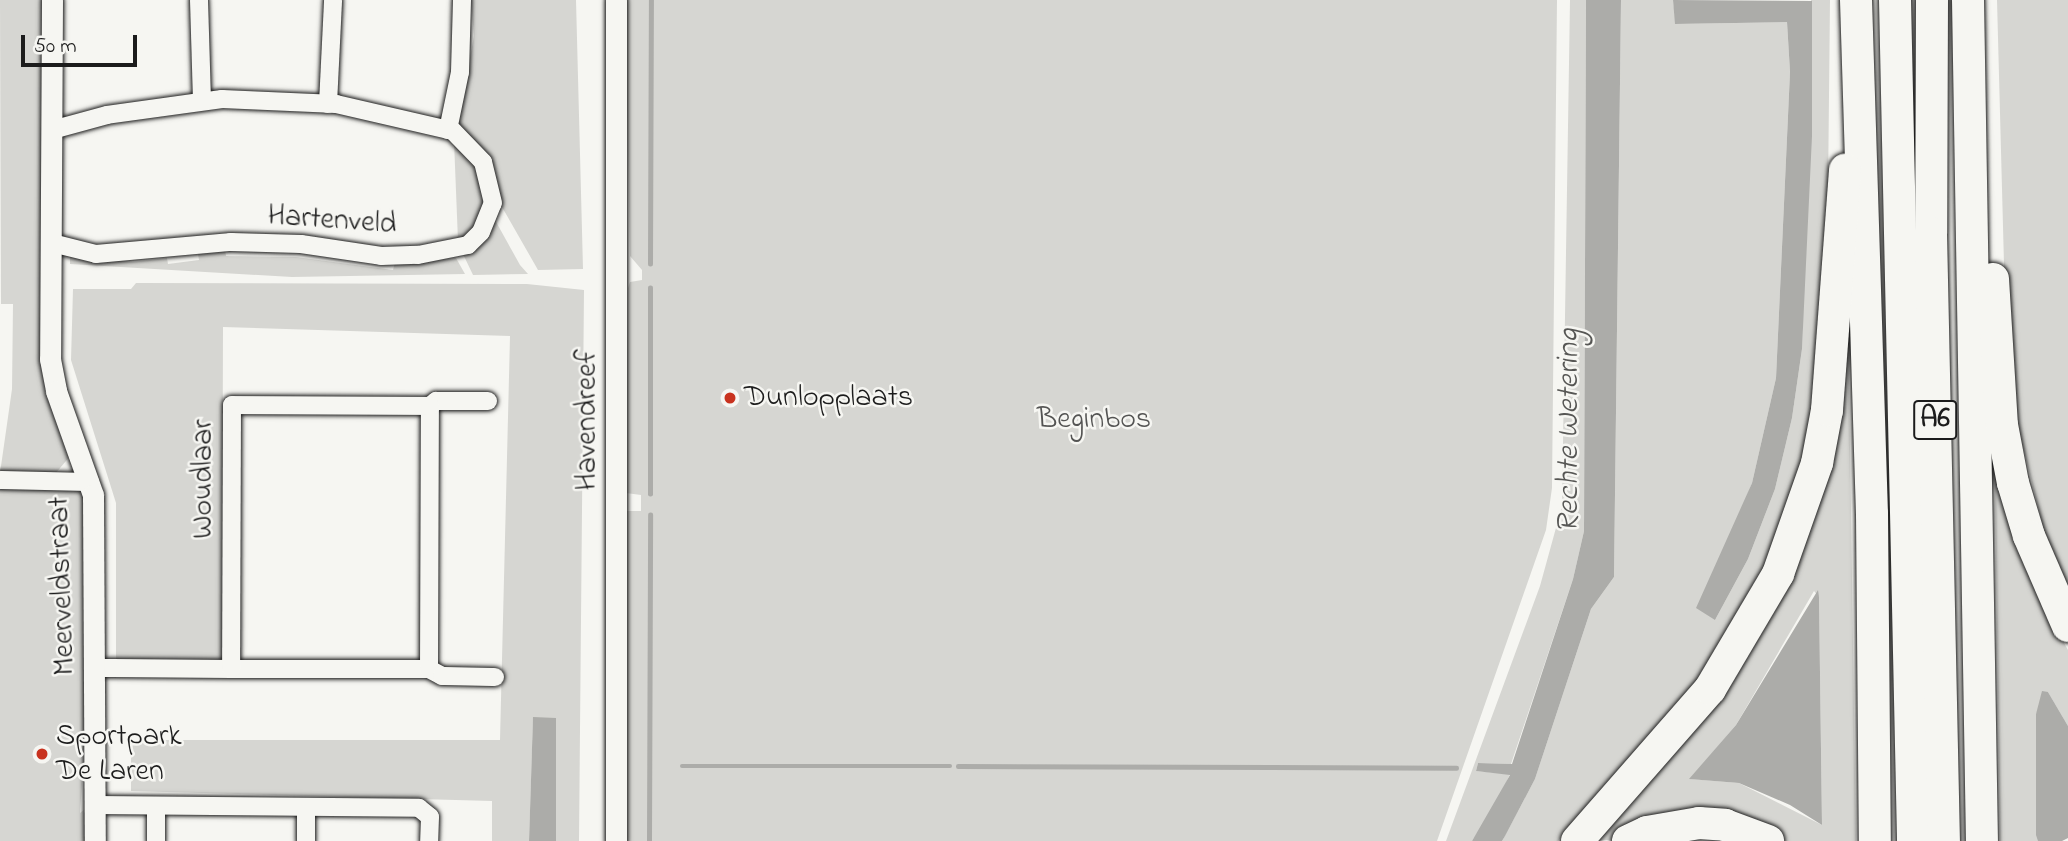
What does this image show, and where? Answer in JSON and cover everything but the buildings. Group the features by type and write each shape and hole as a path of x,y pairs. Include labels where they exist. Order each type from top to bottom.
{"highway":[{"name":"A6","path":"1856,0 1872,514 1875,841"},
{"name":"A6","path":"1872,514 1886,0"},
{"name":"A6","path":"1895,0 1913,841"},
{"name":"A6","path":"1932,0 1931,233 1944,841"},
{"name":"A6","path":"1968,0 1982,841"},
{"name":"A6","path":"1970,79 1989,210 2002,425 2029,536 2068,626"},
{"name":"A6","path":"1577,841 1710,690 1779,574 1799,521 1817,463 1827,410 1841,197 1858,86"},
{"path":"1628,841 1647,832 1699,822 1725,825 1768,841"}],"street":[{"name":"Meerveldstraat","path":"52,0 52,373 90,482 96,520 96,841"},
{"path":"199,0 202,101"},
{"path":"328,104 333,0"},
{"path":"52,130 107,116 202,101 328,104 448,130 460,72 461,0"},
{"name":"Havendreef","path":"616,0 616,841"},
{"name":"Hartenveld","path":"52,243 96,254 231,242 301,244 381,256 450,251 468,245 481,232 494,204 483,162 448,130"},
{"name":"Woudlaar","path":"231,668 232,405 430,405 436,401 488,401"},
{"path":"429,669 430,405"},
{"path":"0,480 90,482"},
{"path":"97,668 429,669 442,676 495,677"},
{"path":"96,805 156,809 419,808 430,817 429,841"},
{"path":"306,808 306,841"},
{"path":"156,809 156,841"}],"green space":[{"path":"0,0 46,0 44,266 71,455 55,474 0,473 12,389 13,304 1,304"},
{"path":"471,0 576,0 583,269 538,270 457,128 474,36"},
{"name":"Beginbos","path":"625,0 1557,0 1552,488 1546,530 1437,841 624,841 625,511 641,511 641,495 626,493 628,288 630,282 642,280 642,270 630,256"},
{"path":"1570,0 1586,0 1584,531 1573,579 1511,764 1478,763 1476,771 1510,774 1498,801 1472,841 1446,841 1540,586 1562,506"},
{"path":"1621,0 1673,0 1676,24 1787,22 1790,72 1776,378 1752,483 1729,540 1715,620 1748,559 1775,489 1792,418 1802,349 1811,0 1830,0 1827,289 1812,410 1801,463 1757,591 1720,655 1558,841 1502,841 1535,779 1591,609 1614,577"},
{"path":"1997,0 2068,0 2068,590 2050,554 2019,431 2005,302"},
{"path":"454,141 475,159 487,193 480,223 458,241"},
{"path":"495,220 520,265 528,274 473,275 463,254"},
{"path":"1847,248 1856,841 1780,841 1768,832 1587,841 1774,597","holes":["1814,591 1819,597 1822,825 1739,783 1690,779 1736,725"]},
{"path":"225,249 226,256 296,257 393,270 395,262 456,258 465,274 292,277 70,264 70,255 133,262 167,258 168,264 199,260 198,254"},
{"path":"136,283 527,284 584,290 579,841 556,841 555,718 533,718 529,841 492,841 492,801 131,791 131,740 500,740 510,336 223,327 222,663 116,668 116,503 71,360 73,289 131,289"},
{"path":"1994,404 2042,604 2068,650 2068,726 2048,692 2036,714 2038,841 2000,841"},
{"path":"0,489 77,490 87,501 90,668 80,813 85,809 87,841 0,841"}],"shaded area":[{"path":"1586,0 1621,0 1614,577 1591,609 1535,779 1505,836 1502,841 1472,841 1510,775 1476,771 1478,763 1512,764 1573,579 1584,531"},
{"path":"1673,0 1812,1 1812,136 1802,349 1792,418 1775,489 1748,559 1715,620 1696,608 1752,483 1776,378 1790,72 1787,22 1675,24"},
{"path":"1818,590 1822,825 1790,805 1739,783 1689,779 1736,725"},
{"path":"2042,691 2048,692 2068,726 2068,838 2062,841 2038,841 2036,835 2036,714"},
{"path":"533,717 556,718 556,841 529,841"}],"waterway":[{"path":"650,264 651,0"},
{"path":"650,288 650,494"},
{"path":"649,841 650,515"},
{"path":"682,766 950,766"},
{"path":"958,766 1456,768"}],"place":[{"name":"Dunlopplaats","path":"730,398"},
{"name":"Sportpark De Laren","path":"42,754"}],"water label":[{"name":"Rechte Wetering","path":"1570,431"}]}
